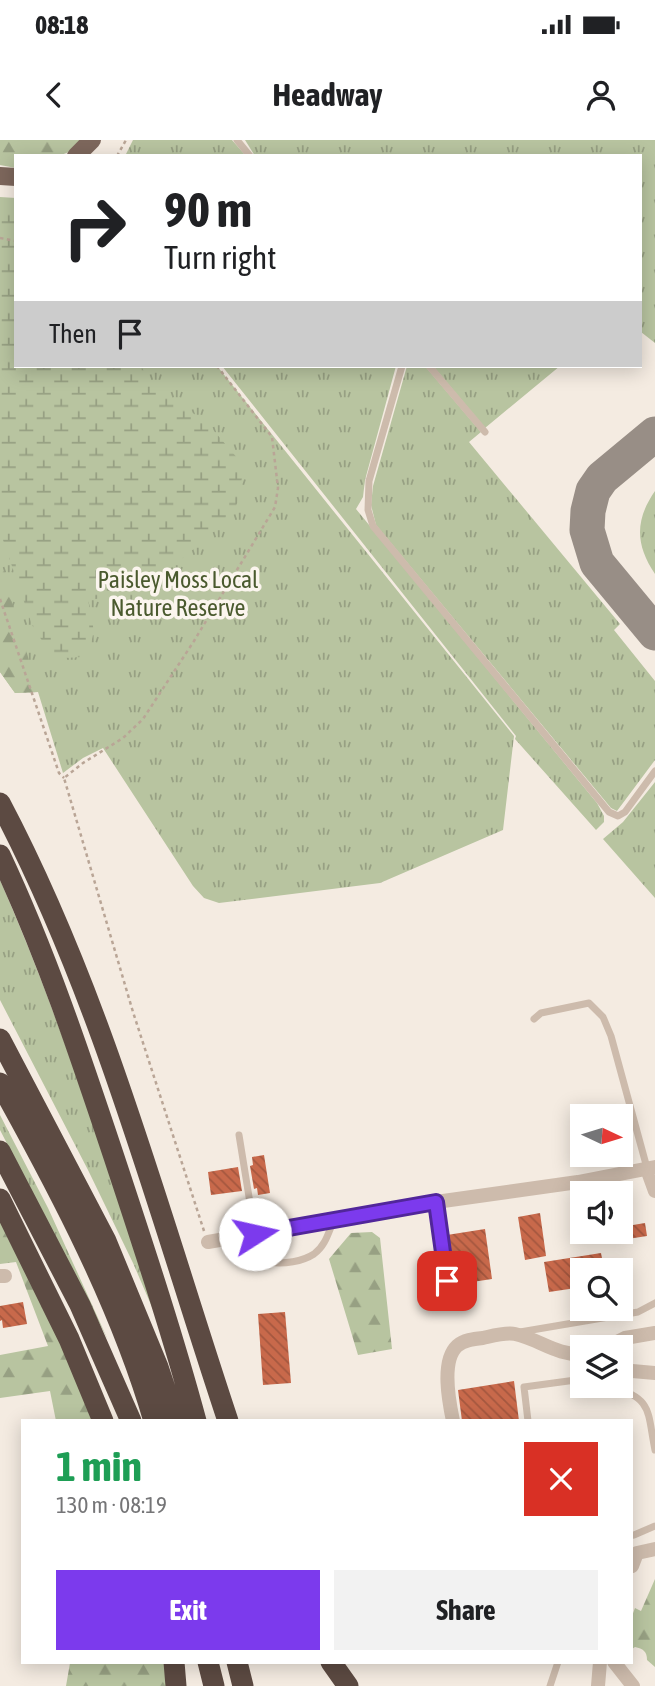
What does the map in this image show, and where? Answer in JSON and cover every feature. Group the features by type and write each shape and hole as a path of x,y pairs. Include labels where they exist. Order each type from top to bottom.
{"highway":[{"path":"0,803 50,907 78,976 170,1239 227,1419"},
{"path":"0,855 41,947 71,1026 160,1296 195,1419"},
{"path":"0,1030 33,1100"},
{"path":"0,1038 106,1241 150,1345 175,1419"},
{"path":"0,1083 86,1250 110,1304 153,1419"},
{"path":"0,1151 80,1305 130,1419"},
{"path":"0,1199 69,1339 102,1419"},
{"path":"174,1664 176,1686"},
{"path":"210,1664 216,1686"},
{"path":"238,1664 243,1686"},
{"path":"247,1664 252,1686"},
{"path":"332,1664 348,1686"}],"main road":[{"path":"78,154 92,140"}],"street":[{"path":"208,1242 651,1168 655,1191"},
{"path":"453,1419 447,1390 448,1368 453,1351 467,1340 513,1333 559,1352 570,1353"},
{"path":"633,1337 655,1333"},
{"path":"633,1371 655,1373"},
{"path":"634,1560 655,1549"},
{"path":"598,1686 600,1664"},
{"path":"616,1664 633,1686"}],"lane":[{"path":"237,140 248,154"},
{"path":"401,368 369,481 368,510 373,526 609,812 618,817 625,812 655,771"},
{"path":"431,368 485,432"},
{"path":"534,1019 541,1013 589,1003 603,1017 651,1168"},
{"path":"239,1135 255,1234"},
{"path":"436,1202 447,1281"},
{"path":"231,1238 235,1248 241,1253 256,1259 286,1262 312,1255 324,1244 333,1221"},
{"path":"513,1333 638,1312 655,1303"},
{"path":"528,1419 524,1387 570,1381"},
{"path":"633,1393 643,1402 655,1450"},
{"path":"634,1560 633,1534 655,1526"},
{"path":"550,1686 557,1664"}],"path":[{"path":"64,778 110,747 143,719 275,507 278,488 271,437 219,368"},
{"path":"0,599 59,774 64,778 133,1012 208,1242"}],"green space":[{"path":"0,140 83,140 64,154 14,154 14,168 0,165"},
{"path":"133,140 232,140 244,154 126,154"},
{"path":"245,140 655,140 655,343 642,333 642,154 254,154"},
{"name":"Paisley Moss Local Nature Reserve","path":"0,197 14,198 14,368 219,368 514,736 503,830 380,883 219,903 204,898 193,886 103,748 83,758 63,773 38,692 15,693 0,672"},
{"path":"0,209 14,212 14,368 142,368 150,382 208,424 239,460 242,477 236,506 209,536 165,573 146,602 138,606 103,598 88,600 93,636 82,657 64,658 48,650 32,625 0,531"},
{"path":"224,368 395,368 365,480 363,497 356,509 597,803 604,822 596,830 515,739 516,736"},
{"path":"406,368 427,368 481,432 469,442 620,624 614,630 655,681 655,760 617,811 611,808 376,525 371,505 373,486"},
{"path":"435,368 558,368 485,428"},
{"path":"655,491 655,574 644,552 640,532 644,512"},
{"path":"0,559 38,692 15,693 0,672"},
{"path":"655,782 655,898 603,839 623,822"},
{"path":"0,880 65,1043 158,1321 88,1170 0,1000"},
{"path":"0,1115 48,1208 108,1340 0,1130"},
{"path":"0,1213 94,1419 56,1419 50,1391 0,1398 0,1355 48,1346 16,1262 0,1264"},
{"path":"372,1232 380,1238 392,1349 358,1355 329,1259 351,1233"},
{"path":"655,1579 655,1667 647,1660 644,1651 633,1648 633,1613 635,1608 641,1611"},
{"path":"70,1664 166,1664 167,1686 66,1686"}],"building":[{"path":"264,1155 270,1193 258,1195 257,1188 254,1189 250,1166 253,1165 252,1157"},
{"path":"238,1167 242,1191 211,1195 208,1172"},
{"path":"540,1213 546,1256 525,1260 518,1217"},
{"path":"645,1223 647,1236 633,1238 633,1225"},
{"path":"485,1229 492,1279 452,1285 447,1235"},
{"path":"601,1253 602,1258 570,1258 570,1289 549,1292 544,1262"},
{"path":"23,1302 27,1324 3,1328 0,1306"},
{"path":"285,1312 291,1383 263,1385 258,1314"},
{"path":"514,1381 519,1419 462,1419 458,1390"}],"taxiway":[{"path":"655,434 602,478 593,491 587,530 597,563 655,633"}],"route":[{"path":"255,1234 436,1202 447,1281"}]}
